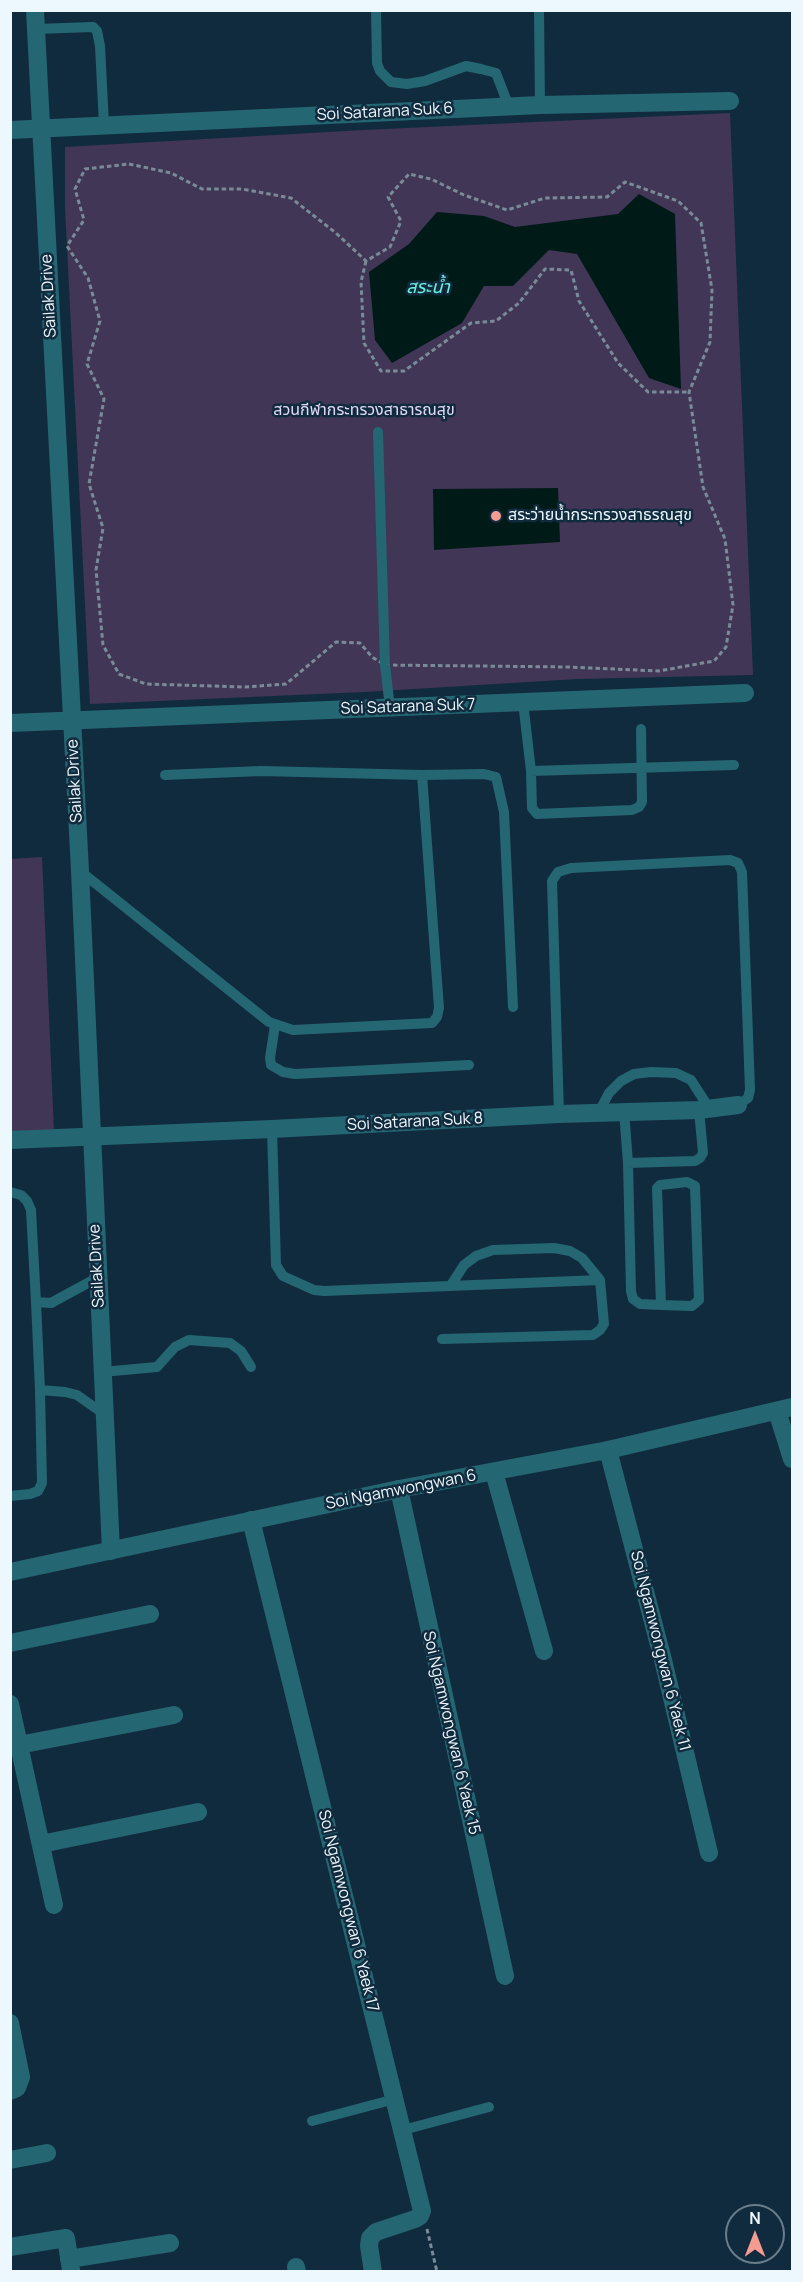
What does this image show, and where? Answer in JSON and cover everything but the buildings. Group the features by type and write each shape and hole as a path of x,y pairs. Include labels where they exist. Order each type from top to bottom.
{"street":[{"name":"Sailak Drive","path":"35,10 80,871 111,1551"},
{"name":"Soi Satarana Suk 6","path":"10,130 540,105 730,101"},
{"name":"Soi Satarana Suk 7","path":"10,723 745,693"},
{"name":"Soi Satarana Suk 8","path":"10,1140 272,1130 738,1106"},
{"name":"Soi Ngamwongwan 6","path":"10,1572 251,1520 608,1450 785,1409"},
{"path":"785,1409 792,1459"},
{"name":"Soi Ngamwongwan 6 Yaek 11","path":"608,1450 663,1660 709,1853"},
{"path":"494,1472 544,1651"},
{"name":"Soi Ngamwongwan 6 Yaek 15","path":"399,1490 505,1976"},
{"name":"Soi Ngamwongwan 6 Yaek 17","path":"251,1520 422,2211"},
{"path":"10,1643 150,1614"},
{"path":"10,1704 54,1905"},
{"path":"19,1744 174,1715"},
{"path":"41,1844 198,1812"},
{"path":"10,2023 21,2077 17,2088 10,2091"},
{"path":"10,2160 47,2153"},
{"path":"373,2271 370,2238 376,2232 415,2219 422,2211"},
{"path":"10,2247 66,2238 70,2265 170,2244"}],"lane":[{"path":"376,10 377,63 380,71 391,82 407,84 425,81 466,66 482,69 496,73 509,107"},
{"path":"539,10 540,105"},
{"path":"36,29 93,27 97,31 100,46 104,125"},
{"path":"378,432 385,665 390,708"},
{"path":"523,702 533,812 537,814 632,810 639,807 642,802 641,729"},
{"path":"531,771 735,765"},
{"path":"165,775 261,771 422,775 484,774 496,777 505,824 513,1007"},
{"path":"80,871 275,1025 305,1029 432,1023 437,1017 439,1008 422,775"},
{"path":"559,1114 552,881 558,872 571,868 730,860 738,863 742,872 750,1076 748,1098 738,1106"},
{"path":"275,1025 270,1058 272,1065 283,1072 295,1074 469,1065"},
{"path":"599,1112 609,1093 621,1081 634,1074 676,1073 691,1080 704,1109 703,1153 700,1158 695,1161 628,1163"},
{"path":"624,1112 633,1299 640,1304 661,1305 692,1306 699,1300 695,1186 687,1182 660,1185 657,1188 661,1305"},
{"path":"272,1130 276,1265 283,1276 314,1290 600,1280"},
{"path":"10,1192 21,1195 27,1201 30,1210 40,1390 42,1483 38,1491 10,1496"},
{"path":"442,1339 592,1335 604,1324 600,1280 582,1258 570,1251 554,1248 493,1250 476,1256 464,1265 451,1285"},
{"path":"36,1302 51,1303 98,1278"},
{"path":"102,1372 157,1367 175,1347 189,1340 230,1343 240,1351 251,1367"},
{"path":"40,1390 77,1395 104,1414"},
{"path":"312,2121 395,2099"},
{"path":"403,2130 489,2107"}],"path":[{"path":"366,261 336,233 291,198 242,189 202,189 171,173 129,164 85,170 75,189 84,220 67,246 88,278 100,321 87,364 104,399 89,484 103,528 96,570 103,645 119,674 146,684 245,687 286,684 336,642 360,643 372,657 385,665 568,667 659,671 714,661 726,647 733,605 725,539 703,487 689,392 710,342 712,290 701,223 678,201 625,182 607,196 545,198 507,210 464,195 431,179 409,174 388,196 401,221 390,247 366,261 361,282 364,343 381,371 404,371 471,323 496,321 519,303 545,269 571,270 579,301 618,363 648,392 689,392"},
{"path":"422,2211 437,2271"}],"green space":[{"name":"สวนกีฬากระทรวงสาธารณสุข","path":"730,113 753,675 577,679 364,692 90,704 65,207 65,147"},
{"path":"42,857 54,1132 11,1135 11,859"}],"water":[{"name":"สระน้ำ","path":"639,194 675,214 681,389 649,378 577,254 549,250 513,286 484,286 462,323 392,363 375,340 369,272 409,244 437,212 484,216 515,227 618,214"},
{"name":"สระว่ายน้ำกระทรวงสาธรณสุข","path":"558,488 560,542 434,550 433,489"}],"place":[{"name":"สระว่ายน้ำกระทรวงสาธรณสุข","path":"496,516"}]}
